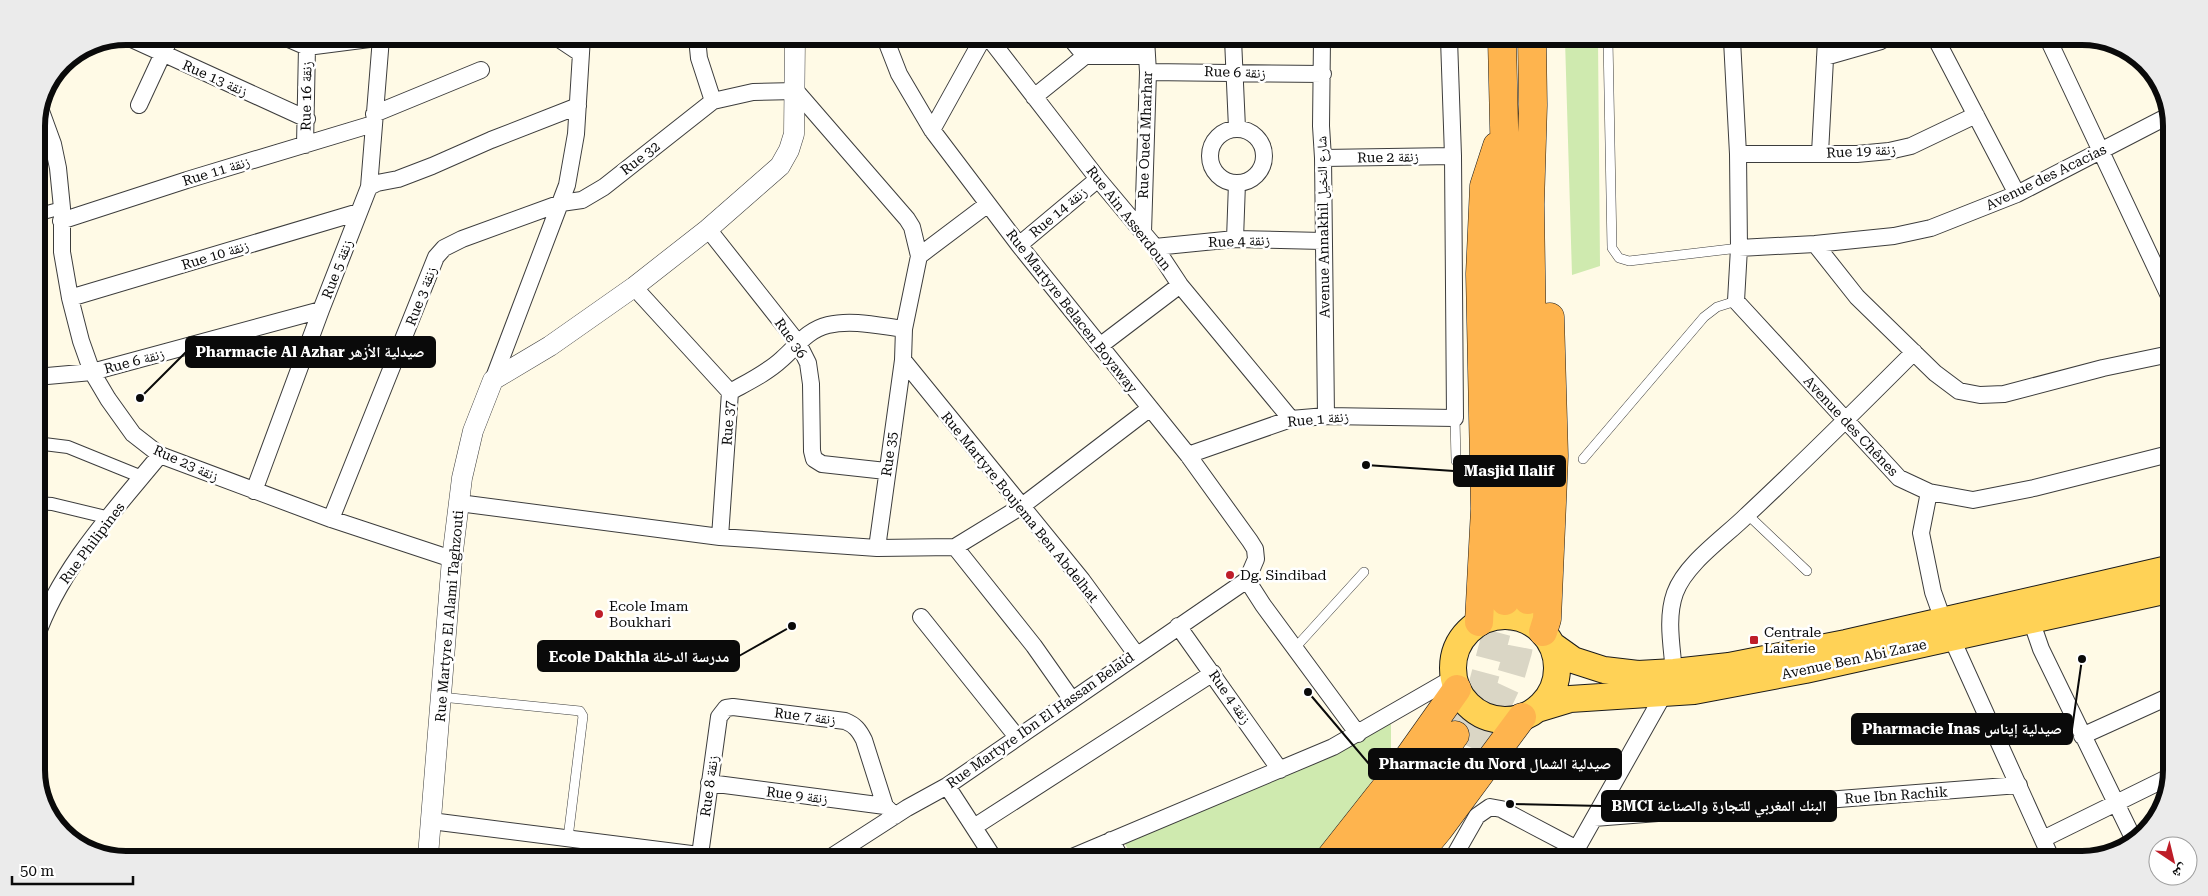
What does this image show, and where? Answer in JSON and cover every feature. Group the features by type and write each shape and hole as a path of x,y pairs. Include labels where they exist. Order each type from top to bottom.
{"highway":[{"path":"1502,45 1507,252 1509,543 1516,600 1534,470 1530,204 1533,105 1532,45"},
{"path":"1533,105 1547,165 1554,456 1547,611 1548,638"},
{"path":"1479,622 1485,509 1480,274 1484,186 1503,125"},
{"path":"1336,851 1401,768 1455,684"},
{"path":"1421,851 1529,713"},
{"path":"1370,851 1465,742 1395,851"}],"main road":[{"name":"Avenue Ben Abi Zarae","path":"1548,638 1573,660 1604,670 1638,674 1694,690 1796,672 2163,569"},
{"name":"Avenue Ben Abi Zarae","path":"1948,630 2031,620 2163,591"},
{"path":"1496,616 1513,616 1530,621 1548,638 1557,659 1557,673 1554,686 1547,699 1529,713 1506,720 1491,718 1477,712 1465,702 1455,684 1453,662 1457,646 1466,632 1479,622 1496,616"},
{"name":"Avenue Ben Abi Zarae","path":"1529,713 1570,700 1670,682"}],"street":[{"name":"Rue 13 زنقة","path":"144,45 307,118"},
{"path":"139,105 166,45"},
{"path":"302,45 307,47 322,45"},
{"name":"Rue 5 زنقة","path":"254,491 321,310 370,187 373,119 381,45"},
{"path":"493,380 561,203 571,165 578,106 581,45"},
{"path":"698,45 699,58 713,101 753,92 796,91"},
{"path":"493,380 550,346 634,287 708,229 780,166 789,150 794,134 795,45"},
{"name":"Rue Martyre Belacen Boyaway","path":"888,45 899,74 932,130 1019,245 1101,345 1149,409 1188,455 1255,549 1256,559 1247,580"},
{"path":"932,130 978,45"},
{"name":"Rue Ain Asserdoun","path":"994,45 1098,179 1156,247 1180,285 1291,419"},
{"path":"1076,45 1085,56 1147,64"},
{"name":"Rue Oued Mharhar","path":"1143,232 1146,45"},
{"path":"1232,45 1237,128"},
{"name":"Avenue Annakhil شارع النخيل","path":"1322,45 1321,126 1326,416"},
{"path":"1449,45 1453,156 1454,418"},
{"path":"1732,45 1738,154 1740,248 1736,301"},
{"path":"1820,153 1826,45"},
{"path":"1825,57 1865,45"},
{"path":"1939,45 2017,194"},
{"path":"2051,45 2163,283"},
{"name":"Rue 16 زنقة","path":"305,145 307,47"},
{"path":"1034,97 1085,56"},
{"name":"Rue 6 زنقة","path":"1147,64 1233,73 1323,74"},
{"name":"Rue 11 زنقة","path":"61,215 305,145 373,119 481,70"},
{"path":"796,91 907,219 912,228 919,256 988,204"},
{"name":"Rue 32","path":"561,203 582,200 604,187 713,101"},
{"path":"370,187 377,183 398,179 432,166 578,106"},
{"name":"Rue 19 زنقة","path":"1738,154 1857,154 1889,151 1911,146 1976,115"},
{"name":"Avenue des Acacias","path":"1740,248 1814,244 1894,236 1931,228 2017,194 2163,119"},
{"name":"Rue 23 زنقة","path":"45,123 53,144 61,215 62,252 70,298 92,372 108,399 133,434 160,455 331,519 452,560"},
{"path":"1237,128 1253,133 1263,147 1264,156 1263,164 1253,178 1237,183 1220,178 1214,172 1209,156 1210,147 1221,133 1237,128"},
{"name":"Rue 2 زنقة","path":"1323,158 1453,156"},
{"name":"Rue 14 زنقة","path":"1019,245 1098,179"},
{"path":"1235,238 1237,183"},
{"name":"Rue 3 زنقة","path":"331,519 436,257 444,248 462,239 561,203"},
{"name":"Rue 10 زنقة","path":"70,298 359,212"},
{"path":"45,216 61,215"},
{"name":"Rue 36","path":"708,229 798,343 808,363 814,459 822,464 886,471"},
{"name":"Rue 4 زنقة","path":"1156,247 1235,238 1323,241"},
{"path":"1814,244 1857,297 1914,352 1959,391 1980,395 2004,394 2103,368 2163,355"},
{"name":"Rue 35","path":"877,548 886,471 903,360 904,329 919,256"},
{"path":"1101,345 1180,285"},
{"name":"Rue 37","path":"634,287 730,392 720,537"},
{"name":"Avenue des Chênes","path":"1736,301 1899,478 1929,492 1973,500 2034,488 2163,456"},
{"name":"Rue 6 زنقة","path":"45,376 92,372 321,310"},
{"path":"730,392 765,372 783,359 812,331 828,325 851,323 904,329"},
{"path":"1576,851 1670,682 1670,622 1675,594 1683,578 1695,564 1748,515 1914,352"},
{"name":"Rue Martyre Boujema Ben Abdelhat","path":"903,360 1082,580 1136,654"},
{"name":"Rue Martyre El Alami Taghzouti","path":"428,851 452,560 462,478 473,430 493,380"},
{"path":"459,503 720,537 877,548 955,547 1022,506 1149,409"},
{"name":"Rue 1 زنقة","path":"1188,455 1291,419 1326,416 1454,418"},
{"path":"45,444 68,447 142,477"},
{"name":"Rue Philipines","path":"45,616 61,583 81,554 160,455"},
{"path":"1929,492 1921,532 1933,592 1948,630 2048,851"},
{"path":"45,504 110,518"},
{"path":"955,547 1034,646 1072,700"},
{"path":"1247,580 1263,605 1358,734"},
{"name":"Rue Martyre Ibn El Hassan Belaid","path":"839,851 890,811 947,786 1136,654 1247,580"},
{"path":"921,617 1017,737"},
{"path":"2031,620 2041,649 2131,834"},
{"name":"Rue 4 زنقة","path":"1178,626 1280,770"},
{"path":"974,827 1213,673"},
{"path":"1086,851 1280,770 1358,734 1401,706 1455,684"},
{"path":"2082,736 2163,699"},
{"name":"Rue 7 زنقة","path":"718,717 726,708 733,707 844,721 853,724 864,740 890,811"},
{"name":"Rue 8 زنقة","path":"703,851 709,783 718,717"},
{"path":"2043,839 2162,781"},
{"name":"Rue 9 زنقة","path":"709,783 890,811"},
{"name":"Rue Ibn Rachik","path":"1594,818 2019,785"},
{"path":"947,786 990,851"},
{"path":"1457,851 1477,816 1490,808 1501,809 1569,851"},
{"path":"431,820 666,851"},
{"path":"1111,840 1117,851"}],"lane":[{"path":"1608,45 1612,248 1618,258 1629,261 1740,248"},
{"path":"1583,458 1704,317 1717,307 1736,301"},
{"path":"1454,418 1456,461"},
{"path":"1748,515 1807,571"},
{"path":"1295,648 1364,572"},
{"path":"441,697 580,711 583,716 568,838"}],"green space":[{"path":"1565,45 1598,45 1600,266 1572,275"},
{"path":"1391,720 1391,753 1324,851 1129,851 1122,838"}],"tunnel":[{"path":"1476,750 1511,675 1518,651 1528,600"},
{"path":"1455,735 1476,702 1482,687 1505,601"}],"place":[{"name":"Pharmacie Al Azhar صيدلية الأزهر","path":"140,398"},
{"name":"Masjid Ilalif","path":"1366,465"},
{"name":"Dg. Sindibad","path":"1230,575"},
{"name":"Ecole Imam Boukhari","path":"599,614"},
{"name":"Ecole Dakhla مدرسة الدخلة","path":"792,626"},
{"name":"Centrale Laiterie","path":"1754,640"},
{"name":"Pharmacie Inas صيدلية إيناس","path":"2082,659"},
{"name":"Pharmacie du Nord صيدلية الشمال","path":"1308,692"},
{"name":"BMCI البنك المغربي للتجارة والصناعة","path":"1510,804"}]}
